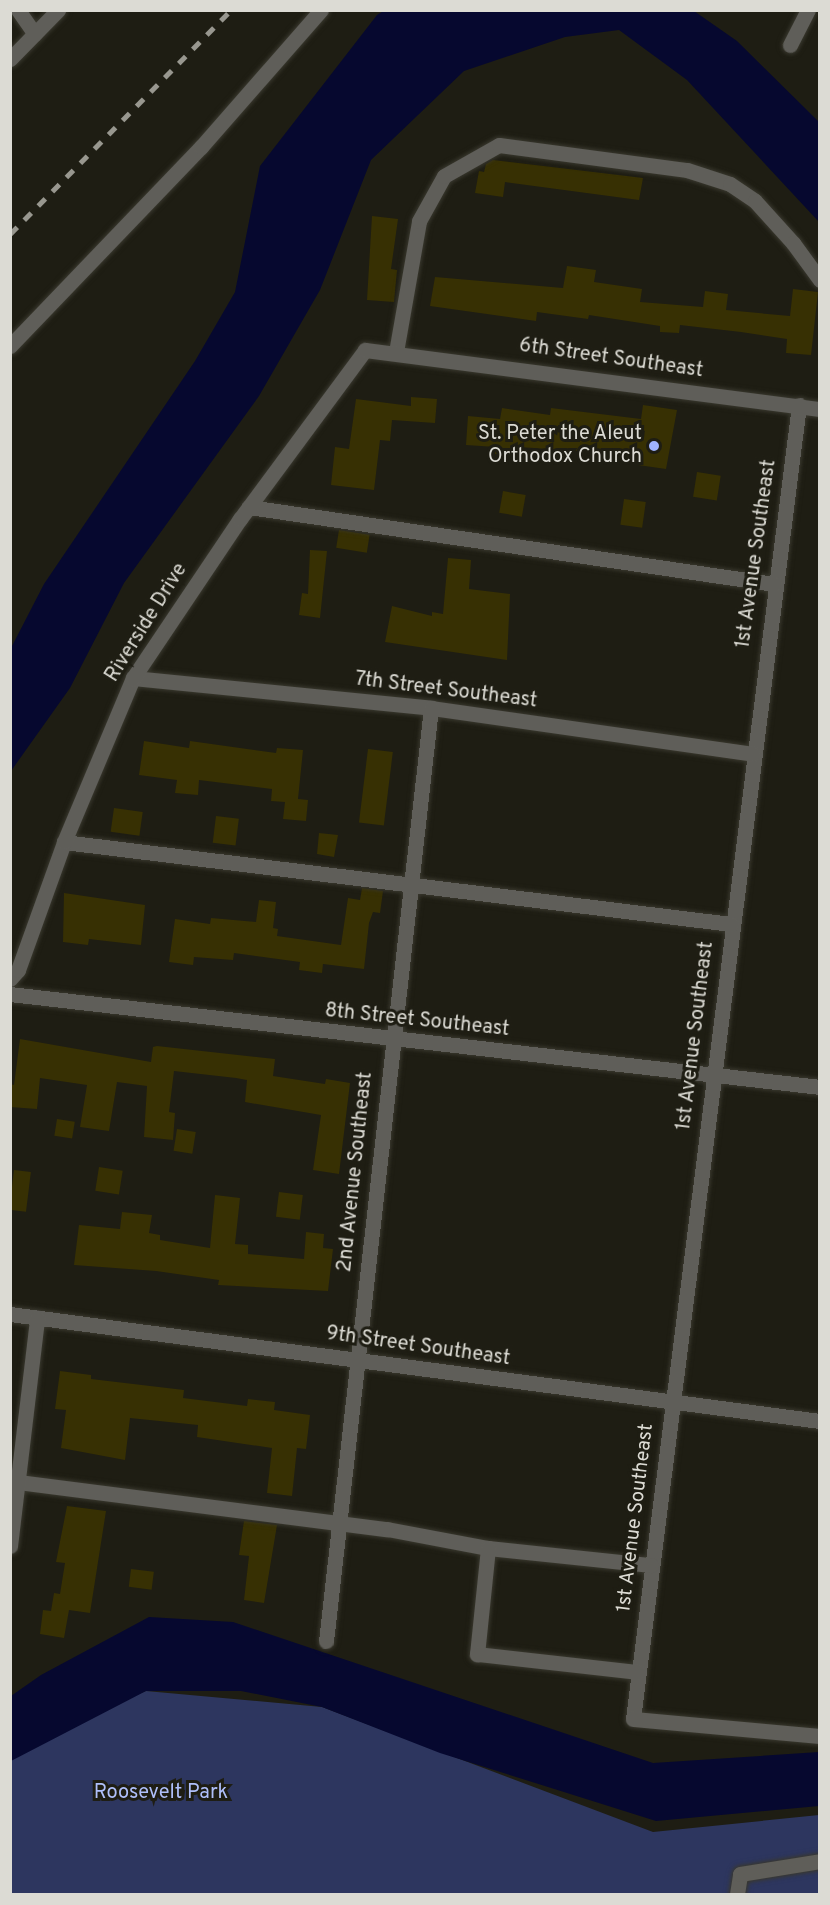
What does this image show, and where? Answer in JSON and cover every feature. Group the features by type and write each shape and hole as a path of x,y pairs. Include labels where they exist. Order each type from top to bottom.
{"street":[{"path":"18,10 35,34"},
{"path":"10,59 58,10"},
{"path":"10,346 201,147 321,10"},
{"path":"790,45 808,10"},
{"path":"396,352 418,221 444,176 499,145 687,170 730,184 755,201 793,243 819,280"},
{"name":"Riverside Drive","path":"10,979 18,970 64,842 133,678 249,507 364,350 396,352"},
{"name":"6th Street Southeast","path":"396,352 819,409"},
{"name":"1st Avenue Southeast","path":"799,405 712,1074 633,1719 819,1736"},
{"path":"249,507 774,584"},
{"name":"7th Street Southeast","path":"133,678 431,708 753,754"},
{"name":"2nd Avenue Southeast","path":"326,1641 409,883 431,708"},
{"path":"64,842 731,924"},
{"name":"8th Street Southeast","path":"10,994 819,1087"},
{"name":"9th Street Southeast","path":"10,1314 819,1421"},
{"path":"10,1546 14,1482 37,1318"},
{"path":"14,1482 339,1522 488,1548 651,1565"},
{"path":"488,1548 477,1654 638,1672"},
{"path":"737,1894 740,1874 819,1861"}],"green space":[{"name":"Roosevelt Park","path":"146,1691 322,1707 653,1832 819,1815 819,1894 11,1894 11,1747"}],"shaded area":[{"path":"385,10 694,11 737,41 819,122 819,222 687,80 619,30 565,37 464,71 371,160 320,290 259,396 124,583 70,688 11,771 11,648 44,584 195,361 235,292 260,166 377,15"},
{"path":"149,1617 233,1622 653,1763 819,1752 819,1806 656,1821 440,1753 322,1707 241,1691 146,1691 11,1761 11,1696 41,1675"}],"building":[{"path":"493,160 643,178 639,200 505,182 503,197 475,193 479,171 484,172 486,164"},
{"path":"372,216 398,219 391,269 397,270 394,302 367,300"},
{"path":"567,266 596,270 594,282 642,289 640,302 703,307 705,291 728,294 726,310 790,316 793,289 818,292 811,355 786,353 787,339 741,332 680,325 679,333 660,332 660,326 589,315 588,319 537,312 536,321 430,306 435,277 563,288"},
{"path":"411,397 437,399 435,423 392,420 390,441 380,440 374,490 331,485 335,447 349,449 356,399 411,406"},
{"path":"643,405 677,410 666,469 638,465 639,455 519,447 517,458 495,454 496,447 466,445 468,416 500,419 502,408 550,415 551,408 641,419"},
{"path":"697,472 721,476 717,500 693,497"},
{"path":"503,491 526,495 522,517 499,513"},
{"path":"624,499 646,502 642,528 620,525"},
{"path":"339,530 370,535 367,553 336,548"},
{"path":"310,550 327,551 320,618 299,615 302,593 308,594"},
{"path":"448,558 471,560 469,589 510,594 507,660 385,642 392,606 432,616 432,612 443,614"},
{"path":"144,741 189,748 190,741 276,753 277,748 303,750 298,799 308,800 306,821 283,819 285,802 271,801 272,789 199,780 198,795 175,793 177,780 139,775"},
{"path":"368,749 393,752 384,825 359,822"},
{"path":"114,808 143,812 139,836 111,832"},
{"path":"216,816 239,819 236,846 213,843"},
{"path":"319,833 338,835 334,857 317,854"},
{"path":"362,888 383,891 380,913 373,912 369,923 364,969 323,964 322,973 299,970 300,962 234,953 233,960 194,957 193,965 169,962 175,919 210,924 211,918 256,922 259,900 276,902 273,928 278,929 277,936 341,945 348,898 360,900"},
{"path":"64,893 145,905 141,945 89,939 88,945 63,942"},
{"path":"20,1039 151,1062 153,1047 157,1046 275,1059 273,1076 325,1084 326,1079 350,1083 339,1174 313,1170 321,1115 245,1102 247,1080 174,1071 169,1112 175,1113 173,1140 144,1137 147,1086 117,1082 109,1131 80,1127 87,1085 40,1078 37,1109 10,1107 10,1084 14,1085"},
{"path":"57,1119 75,1122 72,1139 54,1136"},
{"path":"177,1129 196,1132 192,1154 174,1151"},
{"path":"99,1167 123,1171 119,1194 95,1191"},
{"path":"14,1170 31,1172 26,1212 10,1210"},
{"path":"279,1192 303,1195 300,1220 276,1217"},
{"path":"215,1195 240,1198 235,1244 248,1245 248,1254 304,1259 306,1232 324,1234 323,1248 333,1249 328,1291 218,1285 219,1280 156,1271 74,1265 79,1225 120,1229 122,1212 152,1215 149,1233 160,1235 160,1240 210,1248"},
{"path":"60,1371 91,1375 91,1379 184,1390 183,1398 247,1406 248,1399 275,1402 274,1410 310,1415 306,1449 297,1448 292,1496 267,1493 272,1448 197,1437 198,1425 130,1418 125,1460 61,1448 66,1410 55,1409"},
{"path":"67,1506 106,1511 90,1613 69,1610 64,1638 40,1634 43,1610 51,1611 54,1593 60,1594 65,1563 56,1562"},
{"path":"244,1521 277,1525 264,1603 244,1600 249,1556 239,1555"},
{"path":"131,1569 154,1572 152,1590 129,1587"}],"railway":[{"path":"10,234 231,10"}],"place":[{"name":"St. Peter the Aleut Orthodox Church","path":"654,446"}]}
